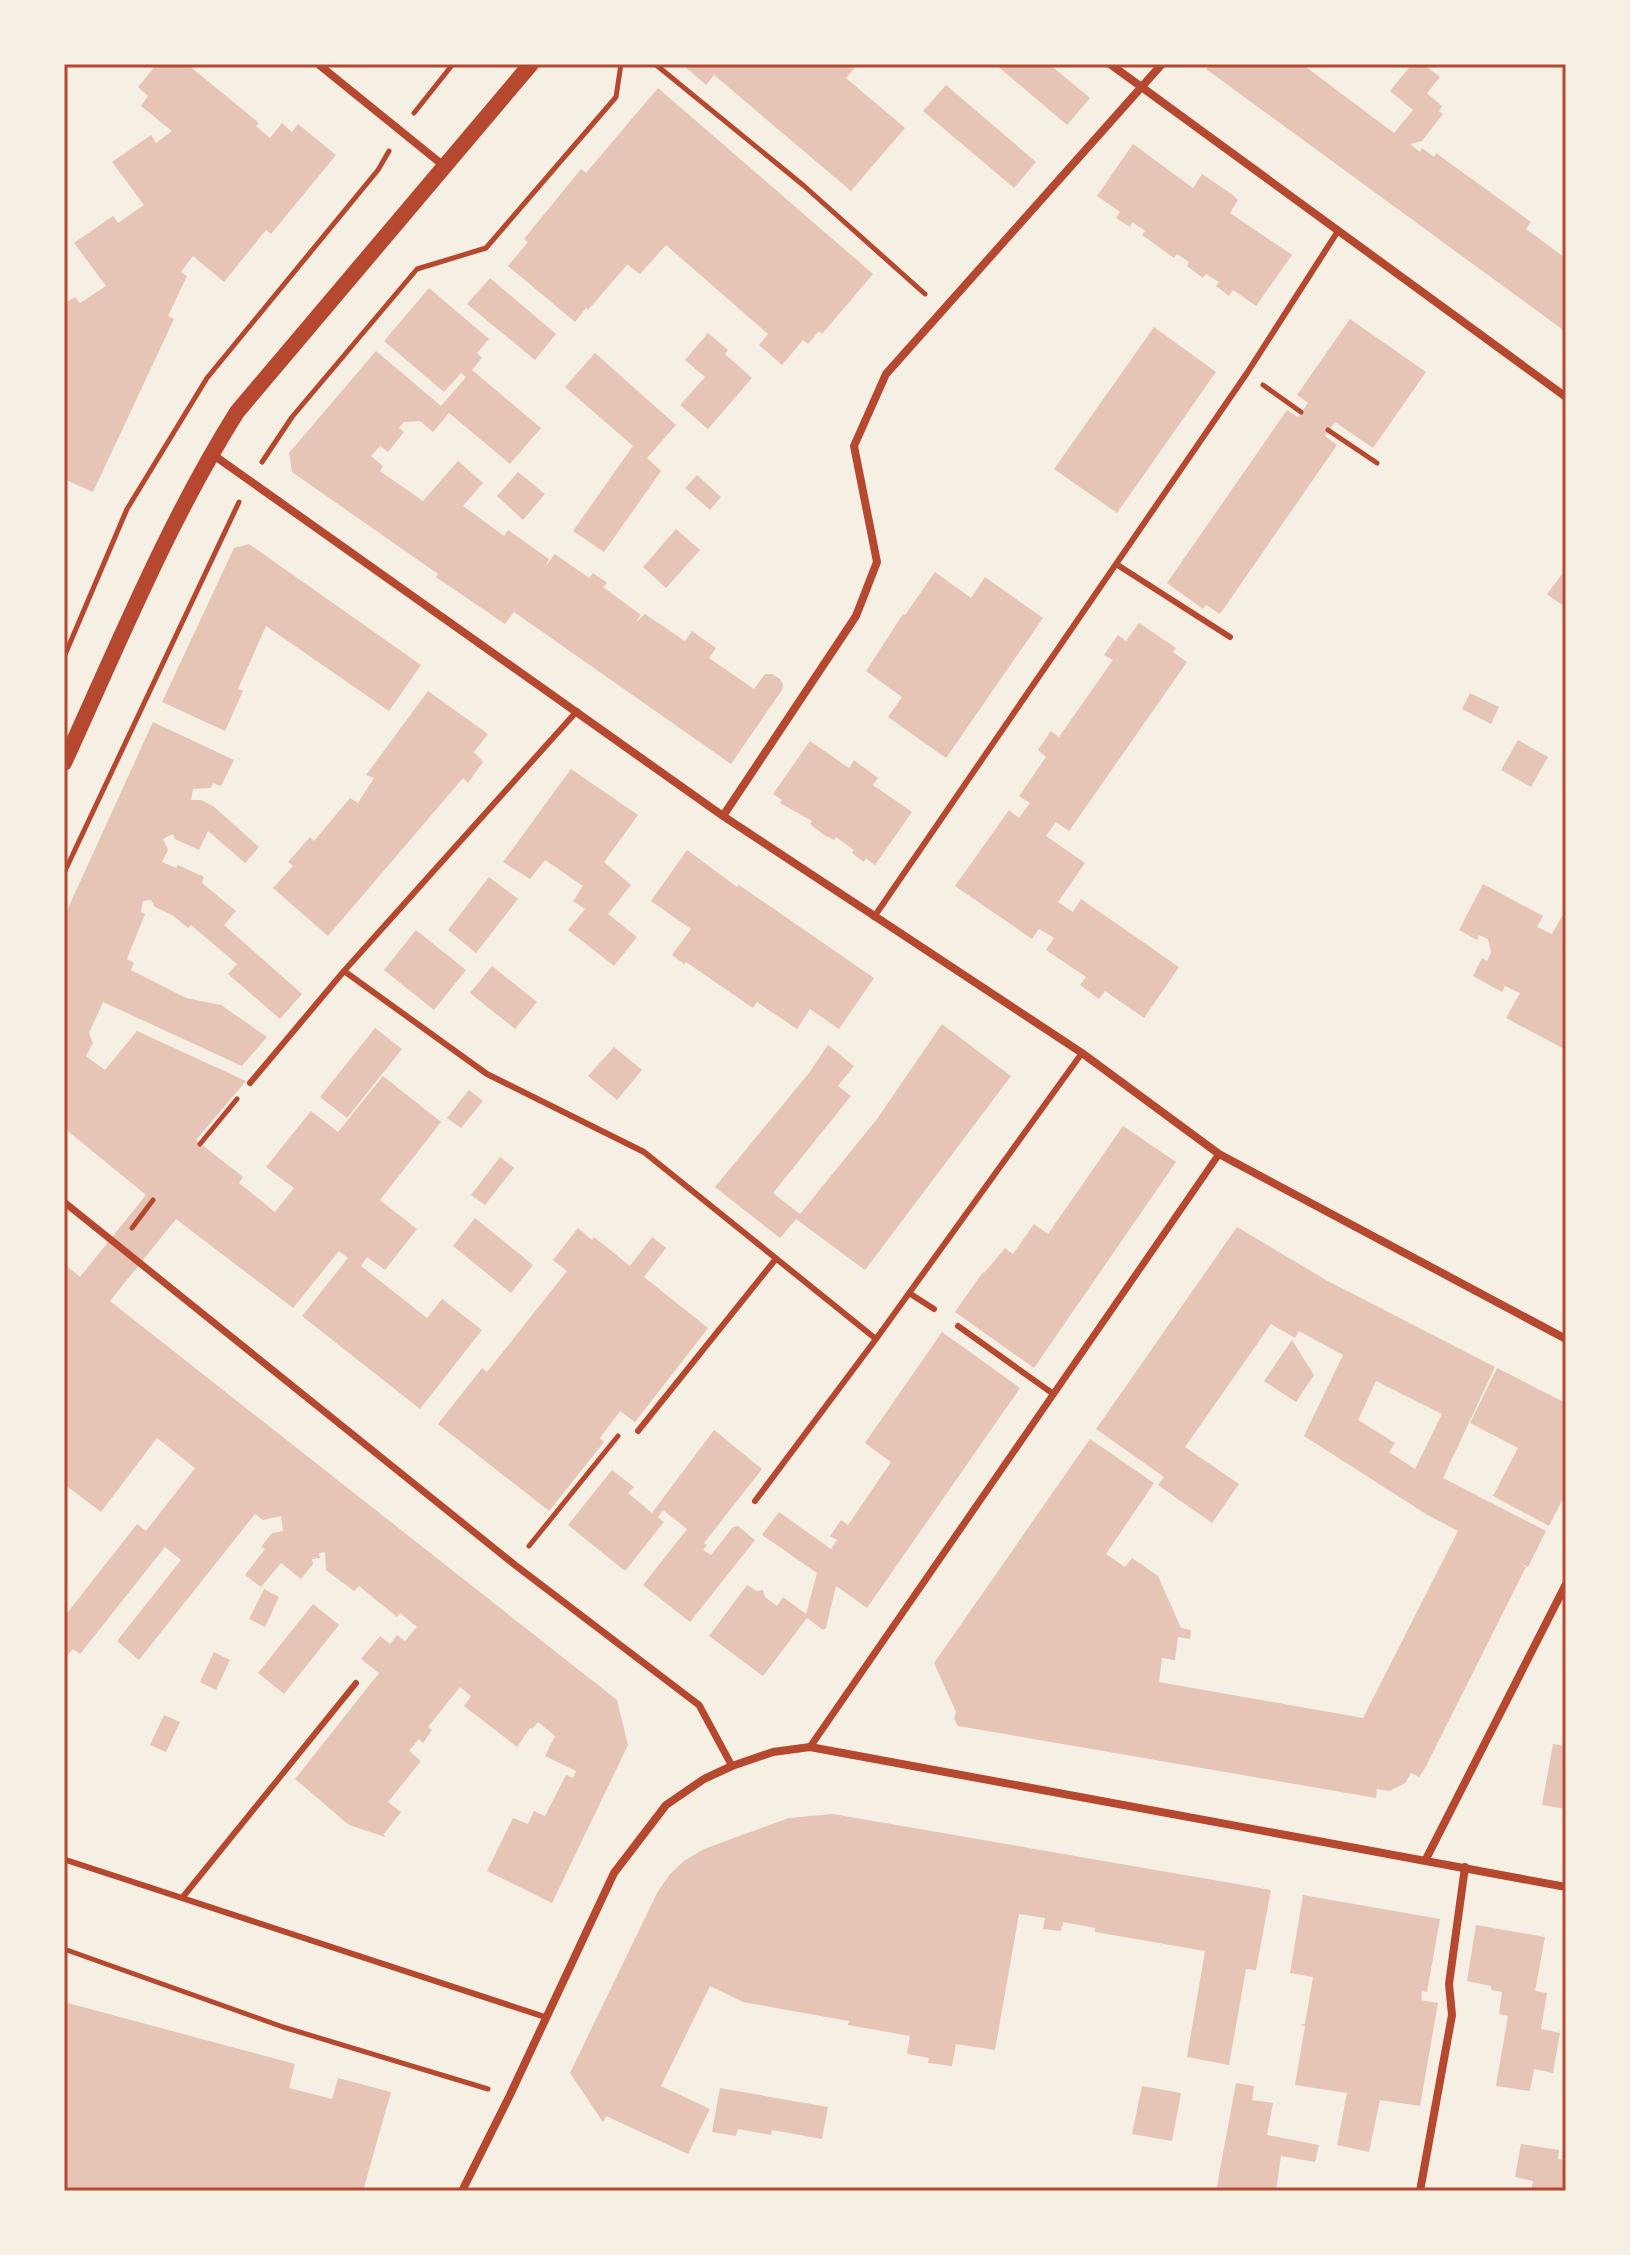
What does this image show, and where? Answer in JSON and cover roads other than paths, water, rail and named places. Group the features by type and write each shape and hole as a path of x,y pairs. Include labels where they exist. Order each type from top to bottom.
{"main road":[{"path":"64,763 211,454 237,412 531,64"}],"street":[{"path":"318,64 444,166"},
{"path":"1110,64 1566,397"},
{"path":"723,816 856,616 877,562 854,446 886,374 1162,64"},
{"path":"211,454 723,816 1082,1053 1219,1154 1566,1339"},
{"path":"810,1747 1219,1154"},
{"path":"64,1202 515,1565 699,1705 732,1766"},
{"path":"1426,1859 1566,1584"},
{"path":"462,2191 614,1873 666,1805 704,1779 773,1752 810,1747 1566,1887"},
{"path":"1420,2191 1452,2015 1449,1984 1465,1867"}],"lane":[{"path":"874,917 1247,373 1338,231"},
{"path":"1116,564 1230,637"},
{"path":"250,1083 344,971 577,711"},
{"path":"344,971 487,1074 644,1152 876,1339"},
{"path":"755,1501 1082,1053"},
{"path":"638,1431 775,1260"},
{"path":"909,1293 934,1309"},
{"path":"958,1326 1052,1393"},
{"path":"182,1898 356,1683"},
{"path":"64,1863 66,1860 545,2017"}]}
